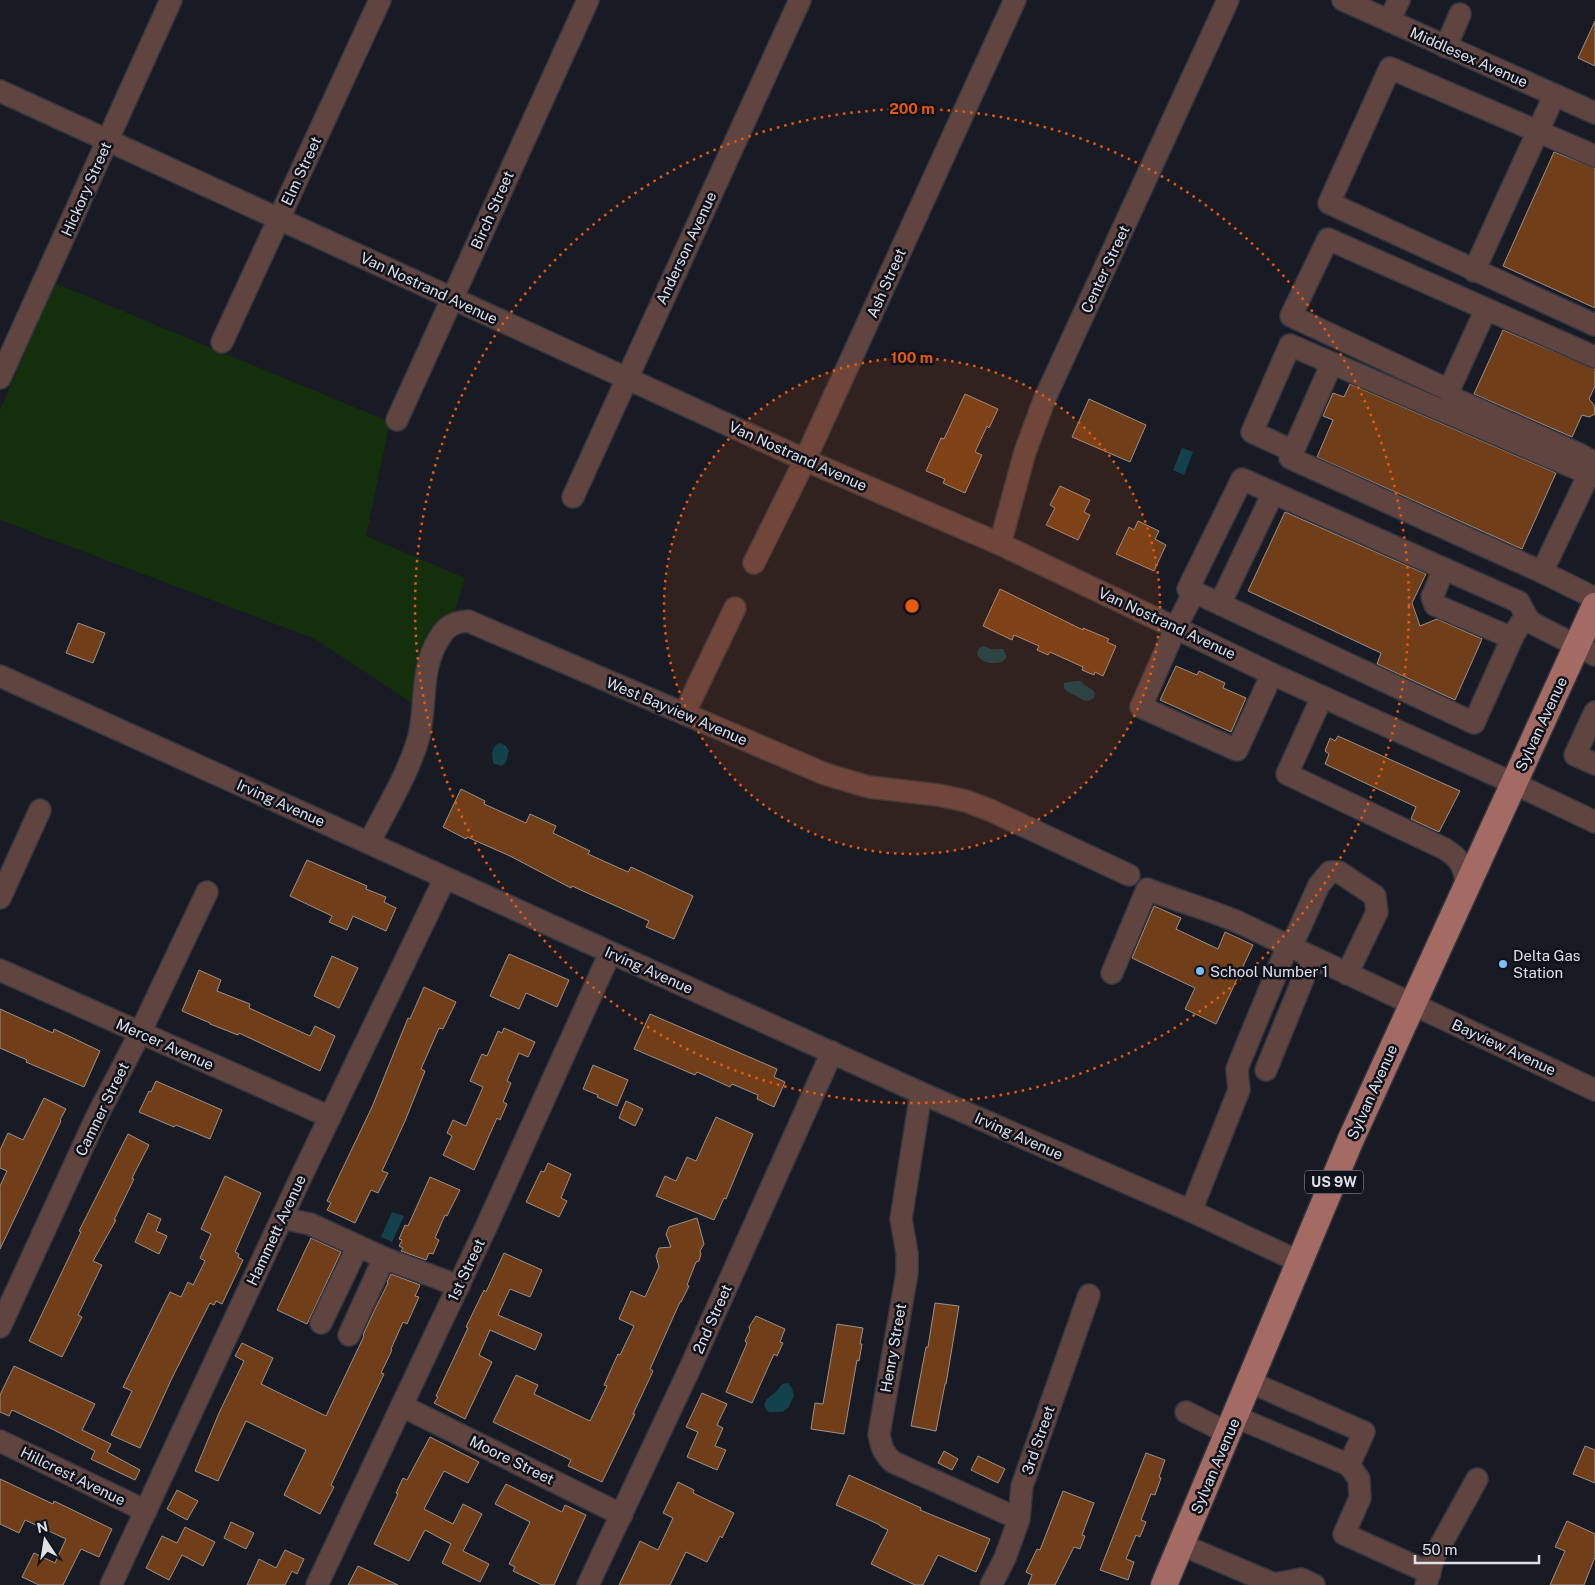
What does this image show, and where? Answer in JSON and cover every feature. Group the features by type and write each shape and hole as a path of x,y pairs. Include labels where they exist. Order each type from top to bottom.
{"main road":[{"name":"Sylvan Avenue","path":"1164,1585 1355,1131 1412,1004 1514,783 1586,651 1595,606"}],"street":[{"name":"Hickory Street","path":"0,378 171,0"},
{"name":"Elm Street","path":"222,342 380,0"},
{"name":"Birch Street","path":"397,420 588,0"},
{"name":"Anderson Avenue","path":"572,497 800,0"},
{"name":"Ash Street","path":"754,563 805,460 1014,0"},
{"name":"Center Street","path":"1000,544 1025,452 1045,398 1228,0"},
{"name":"Middlesex Avenue","path":"1343,0 1595,113"},
{"path":"1389,21 1399,0"},
{"path":"1446,47 1460,14"},
{"path":"1595,156 1390,68 1329,203 1595,325"},
{"name":"Van Nostrand Avenue","path":"0,91 805,460 1000,544 1272,674 1514,783 1595,822"},
{"path":"1474,271 1554,96"},
{"path":"1593,471 1579,454 1456,399 1450,390 1291,316 1328,239 1595,357"},
{"path":"1450,390 1486,309"},
{"path":"1593,471 1290,345 1252,432 1291,454 1469,533 1595,598"},
{"path":"1291,454 1332,363"},
{"path":"1542,572 1593,471"},
{"path":"1528,619 1521,624 1512,638 1474,723 1188,589 1242,480 1519,602 1528,619 1586,651"},
{"path":"1220,604 1273,493"},
{"path":"1444,569 1432,597 1434,605 1512,638"},
{"path":"1194,592 1176,627 1141,708 1237,750 1272,674"},
{"path":"684,714 735,608"},
{"name":"West Bayview Avenue","path":"369,843 408,766 418,738 424,713 428,667 434,648 449,625 458,621 468,621 841,780 869,787 938,795 966,801 992,811 1129,875"},
{"name":"Irving Avenue","path":"0,676 610,953 921,1093 1191,1211 1300,1262"},
{"path":"1322,697 1287,774 1457,856 1463,866 1467,884"},
{"path":"1595,712 1575,755 1595,764"},
{"path":"0,898 40,810"},
{"path":"1191,1211 1239,1090 1237,1069 1240,1061 1288,945 1297,934 1320,884 1330,872 1339,872 1375,896 1377,902 1377,912 1347,974"},
{"name":"Hammett Avenue","path":"111,1585 282,1218 445,878"},
{"path":"1112,973 1147,889 1178,901 1213,911 1412,1004"},
{"name":"Camner Street","path":"0,1327 96,1118 140,1032 207,892"},
{"name":"1st Street","path":"318,1585 459,1286 610,953"},
{"path":"1266,1070 1312,957"},
{"name":"Mercer Avenue","path":"0,970 330,1117"},
{"name":"Bayview Avenue","path":"1412,1004 1595,1090"},
{"name":"2nd Street","path":"588,1585 622,1515 832,1052"},
{"name":"Henry Street","path":"921,1093 901,1219 907,1253 907,1273 880,1426 880,1446 885,1455 893,1462 1019,1519"},
{"path":"282,1218 310,1224 384,1258 459,1286"},
{"path":"321,1323 358,1246"},
{"path":"349,1336 384,1258"},
{"name":"3rd Street","path":"991,1585 1005,1558 1019,1519 1022,1486 1089,1295"},
{"path":"1250,1382 1364,1432 1349,1465"},
{"name":"Moore Street","path":"402,1406 622,1515"},
{"path":"1186,1412 1232,1425 1349,1465 1359,1479 1360,1498 1344,1534 1428,1579 1434,1557 1477,1479"},
{"name":"Hillcrest Avenue","path":"0,1440 146,1511"},
{"path":"1182,1545 1268,1584 1301,1579 1314,1585"}],"green space":[{"path":"55,283 390,422 366,536 465,578 424,711 315,639 0,520 0,410"}],"water":[{"path":"1182,448 1193,452 1184,475 1173,470"},
{"path":"983,646 991,649 1003,649 1007,657 1002,662 991,663 984,661 977,654 979,648"},
{"path":"1081,681 1093,690 1094,698 1089,701 1082,700 1064,688 1064,683"},
{"path":"499,743 505,745 509,751 506,762 502,766 494,764 492,758 493,749"},
{"path":"392,1212 404,1216 392,1242 381,1237"},
{"path":"788,1383 792,1388 794,1396 788,1408 782,1412 767,1411 764,1405 766,1400 782,1384"}],"building":[{"path":"1595,21 1595,66 1578,58"},
{"path":"1554,152 1595,168 1595,308 1503,266"},
{"path":"1503,330 1595,369 1595,386 1589,399 1594,405 1595,414 1589,417 1582,415 1572,437 1474,394"},
{"path":"1350,384 1556,473 1522,549 1317,457 1333,420 1323,416 1333,393 1344,397"},
{"path":"965,394 998,409 989,428 987,426 975,452 982,455 965,493 943,483 945,479 926,471 941,438 944,439"},
{"path":"1089,399 1146,425 1130,462 1072,437"},
{"path":"1060,486 1090,500 1084,512 1090,515 1078,540 1046,525 1055,508 1050,505"},
{"path":"1285,512 1426,574 1412,603 1420,626 1437,619 1482,639 1455,700 1377,664 1381,653 1248,591"},
{"path":"1138,521 1159,531 1155,539 1166,545 1154,571 1116,554 1129,527 1134,530"},
{"path":"1000,589 1083,630 1083,628 1109,639 1107,642 1116,646 1103,676 1095,672 1094,675 1082,670 1083,667 1050,652 1048,655 1037,650 1039,646 1014,635 1012,640 983,626"},
{"path":"78,623 105,633 93,663 66,653"},
{"path":"1176,666 1197,675 1199,671 1225,683 1223,688 1246,698 1231,732 1160,700"},
{"path":"1338,736 1460,791 1439,832 1411,819 1416,807 1325,764 1329,754 1325,751 1330,738 1335,741"},
{"path":"461,789 485,801 484,804 526,823 530,814 556,826 553,833 590,851 588,854 628,872 631,867 693,896 674,939 646,927 649,921 572,886 571,888 510,856 467,837 466,839 443,827"},
{"path":"307,860 367,886 366,889 386,897 384,902 396,908 386,931 353,916 347,930 329,922 332,916 290,896"},
{"name":"School Number 1","path":"1154,906 1181,918 1176,929 1218,949 1225,932 1253,945 1216,1024 1185,1009 1195,988 1132,958"},
{"path":"509,954 569,980 557,1007 526,993 519,1009 490,996"},
{"path":"332,956 358,968 339,1008 314,996"},
{"path":"199,970 221,980 217,991 250,1004 249,1008 310,1036 315,1026 335,1036 320,1071 239,1033 238,1035 182,1011"},
{"path":"424,987 456,1002 443,1029 439,1028 421,1069 425,1071 382,1171 388,1173 378,1193 371,1190 355,1223 327,1210 331,1203 327,1201 372,1107 408,1018 410,1019"},
{"path":"0,1009 53,1033 54,1029 100,1051 84,1087 26,1062 27,1060 0,1048"},
{"path":"650,1014 777,1069 774,1077 785,1082 774,1107 757,1099 758,1095 732,1084 730,1087 697,1072 695,1075 634,1049"},
{"path":"504,1028 535,1042 528,1057 519,1053 507,1081 511,1083 503,1102 507,1104 500,1120 497,1118 474,1170 443,1155 452,1136 447,1133 453,1120 466,1126 483,1087 470,1081 482,1054 487,1056 498,1031 502,1033"},
{"path":"593,1065 628,1080 617,1106 583,1089"},
{"path":"156,1081 222,1110 210,1139 176,1125 174,1127 139,1112"},
{"path":"44,1098 66,1109 0,1249 0,1186 7,1171 0,1168 0,1150 8,1133 23,1140"},
{"path":"626,1101 643,1109 635,1126 619,1118"},
{"path":"716,1117 753,1134 726,1199 724,1198 714,1220 656,1196 665,1176 676,1181 687,1157 696,1161"},
{"path":"128,1134 149,1145 132,1178 134,1179 114,1220 116,1220 93,1261 102,1265 78,1315 82,1317 62,1357 29,1341 81,1232 79,1231"},
{"path":"548,1163 571,1174 561,1198 567,1201 559,1217 526,1202 541,1171 544,1172"},
{"path":"225,1176 261,1193 235,1252 243,1260 222,1304 216,1301 214,1305 210,1303 172,1378 140,1448 111,1435 132,1391 123,1387 170,1292 181,1297 188,1282 193,1285 205,1261 200,1258 211,1234 201,1229"},
{"path":"430,1177 460,1190 447,1216 445,1215 435,1238 439,1240 433,1254 429,1253 426,1260 401,1251 403,1248 399,1246 402,1240 399,1239 405,1225 408,1226"},
{"path":"148,1213 161,1219 156,1231 167,1236 159,1254 135,1242"},
{"path":"697,1218 704,1244 700,1251 699,1261 696,1262 687,1285 689,1286 650,1369 653,1371 633,1414 635,1414 602,1482 568,1466 571,1460 493,1422 516,1375 538,1385 534,1394 590,1421 607,1386 604,1385 618,1354 620,1355 634,1326 619,1319 631,1291 645,1297 659,1267 656,1256 659,1248 671,1247 666,1234 669,1227"},
{"path":"311,1238 341,1252 307,1324 277,1310"},
{"path":"504,1253 542,1270 530,1297 510,1289 498,1315 542,1334 535,1350 490,1330 479,1355 492,1362 465,1419 434,1403 468,1328 466,1327 484,1290 486,1292"},
{"path":"391,1274 420,1285 415,1296 419,1297 407,1324 403,1322 381,1373 384,1374 331,1485 334,1487 320,1514 284,1495 306,1450 246,1421 218,1481 195,1471 219,1413 244,1361 235,1356 242,1343 273,1358 261,1384 326,1416"},
{"path":"935,1303 959,1306 936,1431 911,1426 926,1347 928,1347"},
{"path":"756,1316 785,1329 780,1342 783,1343 777,1356 774,1354 752,1403 726,1392 747,1343 745,1341 750,1330 749,1327"},
{"path":"837,1324 863,1328 859,1361 857,1360 844,1434 811,1429 815,1403 823,1404"},
{"path":"14,1366 95,1404 82,1430 111,1444 107,1452 140,1470 135,1480 91,1459 95,1451 54,1430 12,1410 9,1416 0,1412 0,1395"},
{"path":"702,1393 727,1404 717,1425 723,1428 715,1446 726,1450 717,1470 687,1457 698,1432 686,1427"},
{"path":"430,1437 479,1462 468,1483 444,1471 424,1509 453,1524 463,1504 482,1514 463,1551 489,1564 480,1582 442,1563 451,1544 425,1530 409,1561 374,1544 398,1494 396,1493 403,1478 407,1480"},
{"path":"1585,1446 1595,1450 1595,1483 1573,1474"},
{"path":"944,1451 958,1459 952,1470 938,1463"},
{"path":"1146,1453 1165,1460 1155,1495 1151,1494 1141,1520 1146,1522 1140,1537 1136,1535 1126,1559 1134,1562 1128,1580 1100,1570"},
{"path":"978,1456 1005,1469 998,1483 971,1470"},
{"path":"849,1475 921,1508 920,1510 990,1539 976,1572 938,1555 923,1585 915,1585 871,1564 888,1530 836,1505"},
{"path":"0,1479 53,1504 54,1501 112,1529 99,1557 81,1549 63,1585 39,1585 22,1577 34,1553 55,1563 66,1539 25,1520 19,1533 0,1524"},
{"path":"678,1482 694,1490 693,1493 734,1513 722,1538 720,1536 707,1562 686,1552 670,1585 619,1585 640,1541 658,1550 673,1518 663,1513"},
{"path":"506,1484 562,1512 565,1505 586,1515 554,1585 542,1585 513,1571 515,1567 509,1564 530,1522 495,1504"},
{"path":"177,1490 198,1501 187,1520 167,1509"},
{"path":"1063,1491 1094,1503 1082,1535 1085,1536 1080,1549 1074,1547 1055,1585 1028,1585 1032,1575 1026,1572 1037,1549 1040,1550"},
{"path":"1567,1521 1595,1534 1595,1557 1584,1585 1550,1585 1565,1551 1555,1547"},
{"path":"231,1522 254,1533 246,1549 224,1538"},
{"path":"185,1527 215,1542 203,1566 182,1555 169,1580 146,1568 162,1536 177,1543"},
{"path":"285,1550 304,1559 297,1574 292,1571 285,1585 247,1585 259,1559 276,1568"},
{"path":"358,1566 398,1585 348,1585"}],"place":[{"name":"Delta Gas Station","path":"1503,964"},
{"name":"School Number 1","path":"1200,971"}]}
